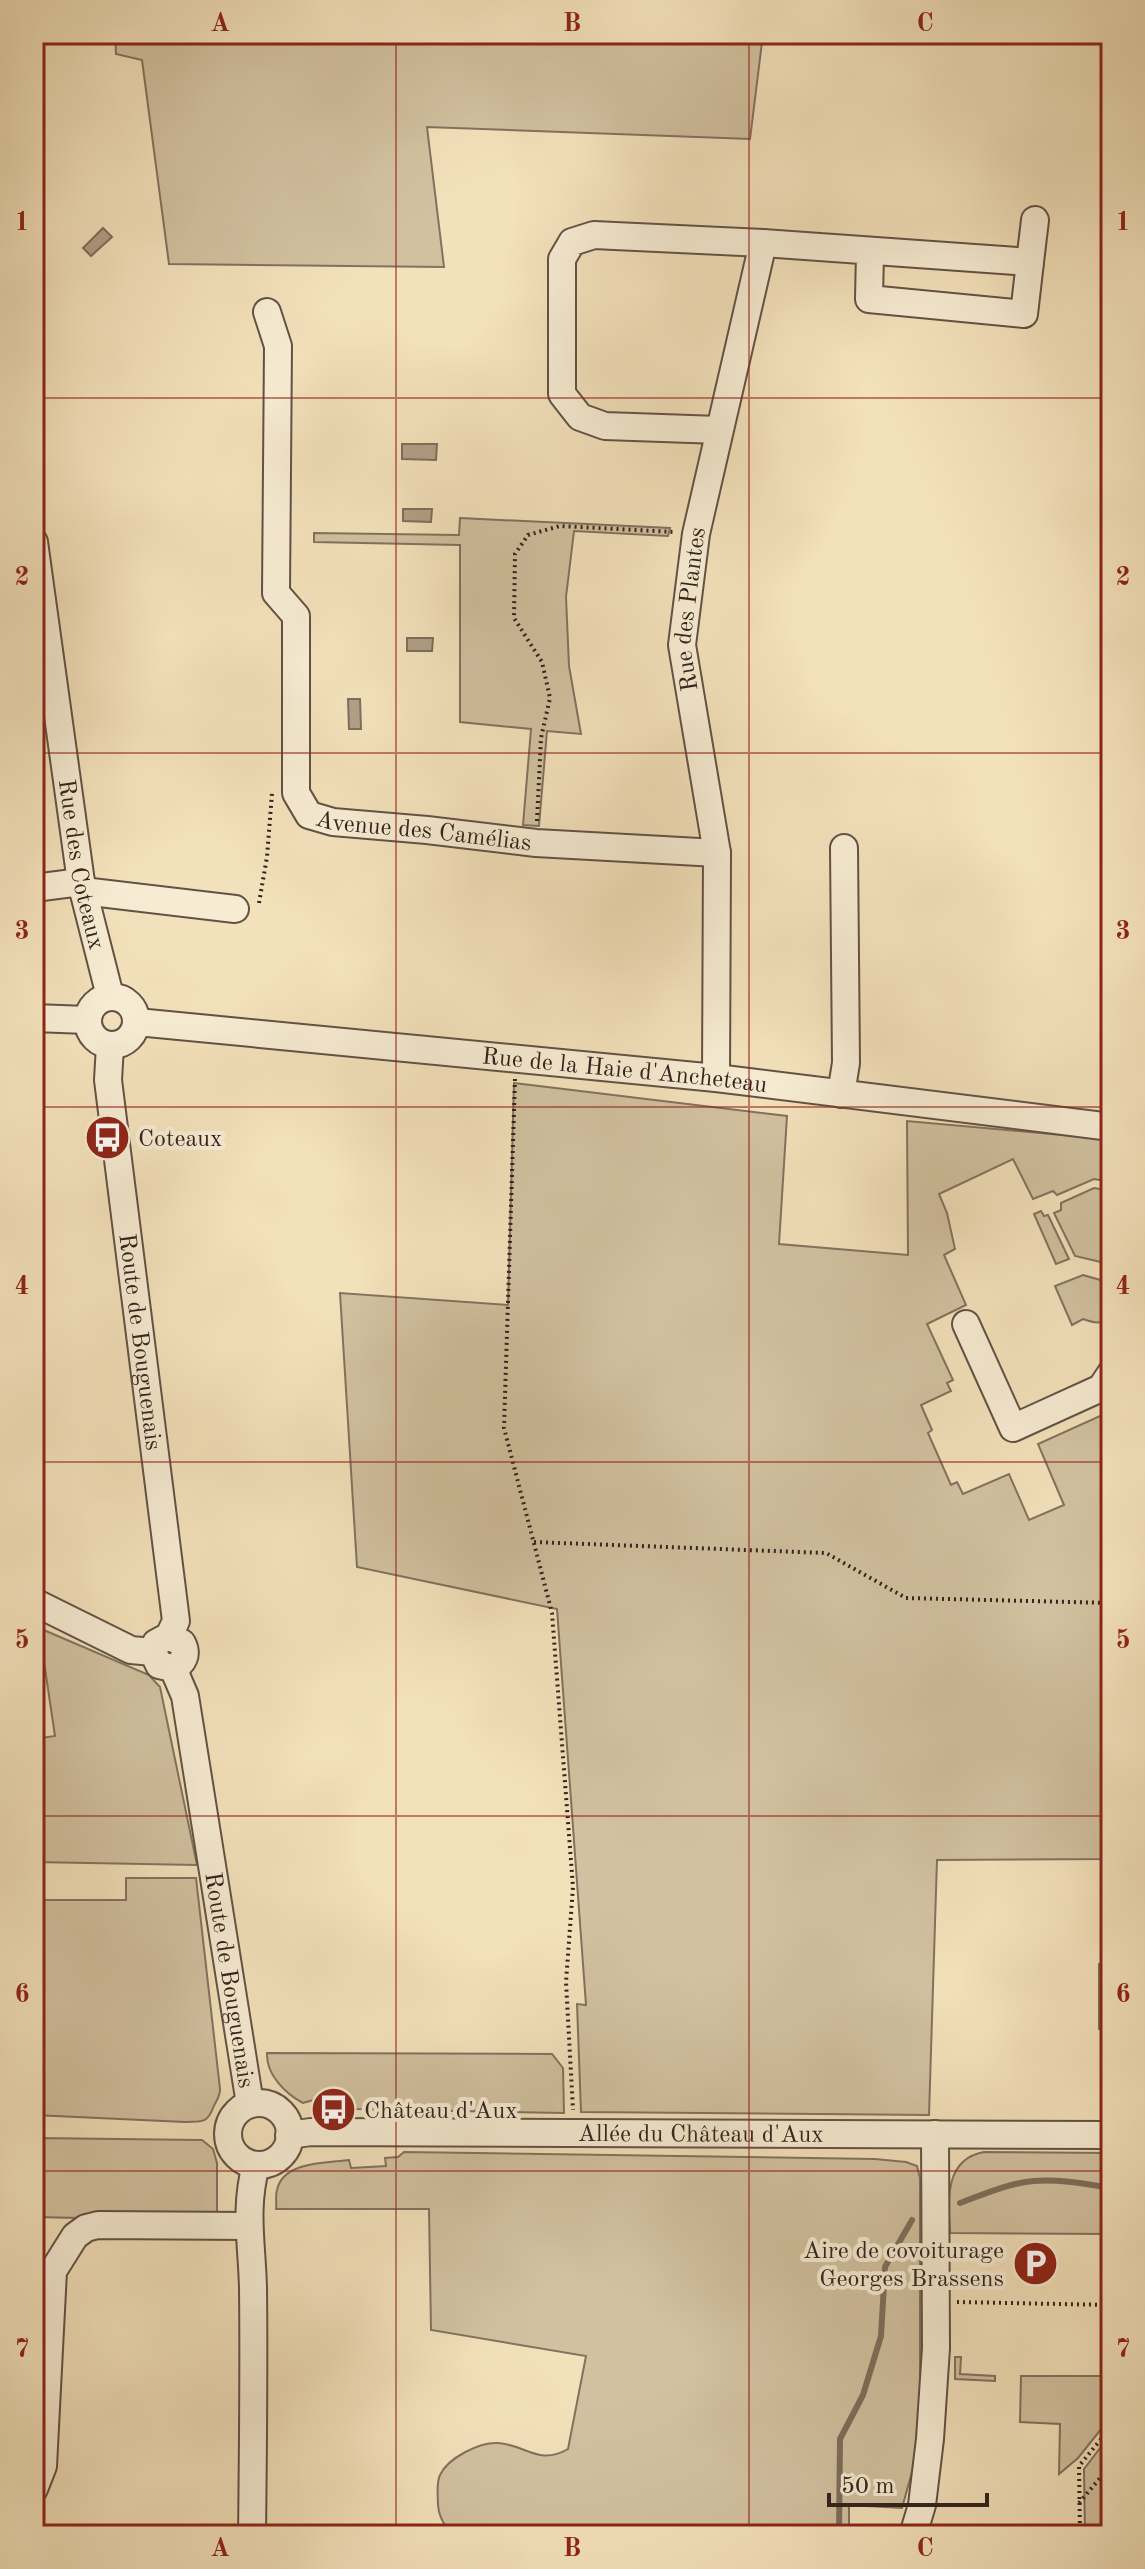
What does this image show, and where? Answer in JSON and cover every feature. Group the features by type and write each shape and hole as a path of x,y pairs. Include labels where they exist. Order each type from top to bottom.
{"street":[{"path":"870,252 869,299 1024,314 1035,220"},
{"path":"719,430 605,426 580,417 562,394 562,259 572,242 594,235 763,243 1030,262"},
{"name":"Rue des Plantes","path":"716,1078 717,853 682,645 696,534 763,243"},
{"name":"Avenue des Camélias","path":"267,312 278,346 276,593 296,616 296,793 309,815 333,822 536,843 717,853"},
{"name":"Rue des Coteaux","path":"34,542 82,886 110,996"},
{"path":"841,1094 846,1063 844,848"},
{"path":"34,888 82,886 235,909"},
{"path":"110,996 131,1004 137,1022 131,1037 124,1043 110,1046 94,1037 87,1020 95,1003 110,996"},
{"path":"34,1018 87,1020"},
{"name":"Rue de la Haie d'Ancheteau","path":"137,1022 716,1078 1111,1127"},
{"name":"Route de Bouguenais","path":"110,1046 108,1080 176,1621 165,1652 185,1696 250,2104"},
{"path":"966,1324 1013,1428 1101,1388 1111,1373"},
{"path":"35,1597 131,1650 165,1652"},
{"path":"250,2104 266,2104 285,2117 289,2135 282,2155 268,2164 256,2165 238,2157 228,2134 232,2119 250,2104"},
{"name":"Allée du Château d'Aux","path":"289,2135 311,2132 1111,2135"},
{"path":"913,2535 922,2505 936,2348 935,2134"},
{"path":"252,2535 253,2284 248,2226 250,2187 256,2165"},
{"path":"34,2489 43,2466 53,2271 75,2236 86,2228 98,2225 248,2226"}],"path":[{"path":"536,843 541,738 550,698 542,662 514,618 515,554 528,535 560,526 696,534"},
{"path":"235,909 244,918 255,919 267,857 268,814 274,781 296,781"},
{"path":"515,1058 504,1428 552,1613 573,1887 566,1982 574,2133"},
{"path":"534,1542 826,1553 906,1598 1111,1603"},
{"path":"935,2302 1111,2305"},
{"path":"1080,2535 1079,2466 1111,2427"},
{"path":"1079,2503 1111,2465"}],"shaded area":[{"path":"115,34 763,34 750,139 427,127 444,267 169,264 142,60 116,54"},
{"path":"103,228 112,237 91,256 83,248"},
{"path":"402,444 437,444 436,460 402,459"},
{"path":"403,509 432,509 431,522 403,521"},
{"path":"460,518 670,528 668,536 574,531 566,597 569,666 581,734 547,731 539,826 523,825 531,729 460,722 460,545 314,542 314,533 459,535"},
{"path":"407,638 433,638 432,651 407,651"},
{"path":"348,699 360,699 361,729 349,729"},
{"path":"514,1083 787,1116 779,1244 908,1255 907,1121 1107,1139 1111,1146 1111,1182 1094,1179 1057,1195 1053,1191 1033,1199 1013,1159 939,1194 955,1249 944,1255 966,1305 927,1324 953,1380 947,1383 951,1391 921,1405 932,1430 928,1433 951,1485 957,1482 963,1494 1009,1474 1029,1520 1064,1505 1038,1444 1111,1411 1111,1859 937,1860 929,2115 581,2112 577,2004 586,2005 557,1609 357,1567 340,1293 508,1305"},
{"path":"1094,1188 1111,1191 1109,1264 1075,1256 1054,1213 1061,1210 1061,1203"},
{"path":"1041,1211 1044,1216 1048,1215 1069,1259 1056,1264 1034,1214"},
{"path":"1083,1275 1111,1283 1111,1317 1098,1322 1083,1319 1072,1325 1055,1286"},
{"path":"39,1628 149,1675 160,1687 197,1865 34,1862 34,1794 41,1793 34,1739 55,1736"},
{"path":"34,1878 41,1878 42,1900 126,1900 126,1878 196,1878 220,2089 218,2099 206,2119 185,2122 34,2115"},
{"path":"1099,1964 1111,1964 1111,2029 1099,2029"},
{"path":"267,2053 552,2054 563,2068 564,2113 357,2109 317,2099 303,2103 278,2083 270,2069"},
{"path":"34,2138 202,2140 213,2149 217,2163 217,2221 34,2217"},
{"path":"404,2152 875,2159 917,2166 920,2178 920,2443 902,2508 849,2505 849,2535 453,2533 444,2523 439,2510 438,2482 444,2469 465,2452 490,2443 548,2456 568,2449 586,2356 431,2330 429,2209 276,2209 276,2192 281,2181 297,2169 349,2160 351,2168 386,2166 385,2158 398,2157"},
{"path":"984,2152 1111,2153 1111,2234 950,2233 949,2195 955,2172 971,2156"},
{"path":"955,2357 961,2357 960,2374 995,2376 995,2381 955,2379"},
{"path":"1021,2376 1111,2376 1111,2417 1078,2458 1059,2474 1060,2424 1020,2422"},
{"path":"1111,2434 1111,2535 1085,2535 1084,2469"}],"waterway":[{"path":"960,2203 1006,2186 1034,2181 1063,2181 1111,2188"},
{"path":"839,2535 840,2439 863,2395 881,2336 885,2267 912,2220"}],"place":[{"name":"Coteaux","path":"107,1138"},
{"name":"Château d'Aux","path":"333,2110"},
{"name":"Aire de covoiturage Georges Brassens","path":"1035,2264"}]}
